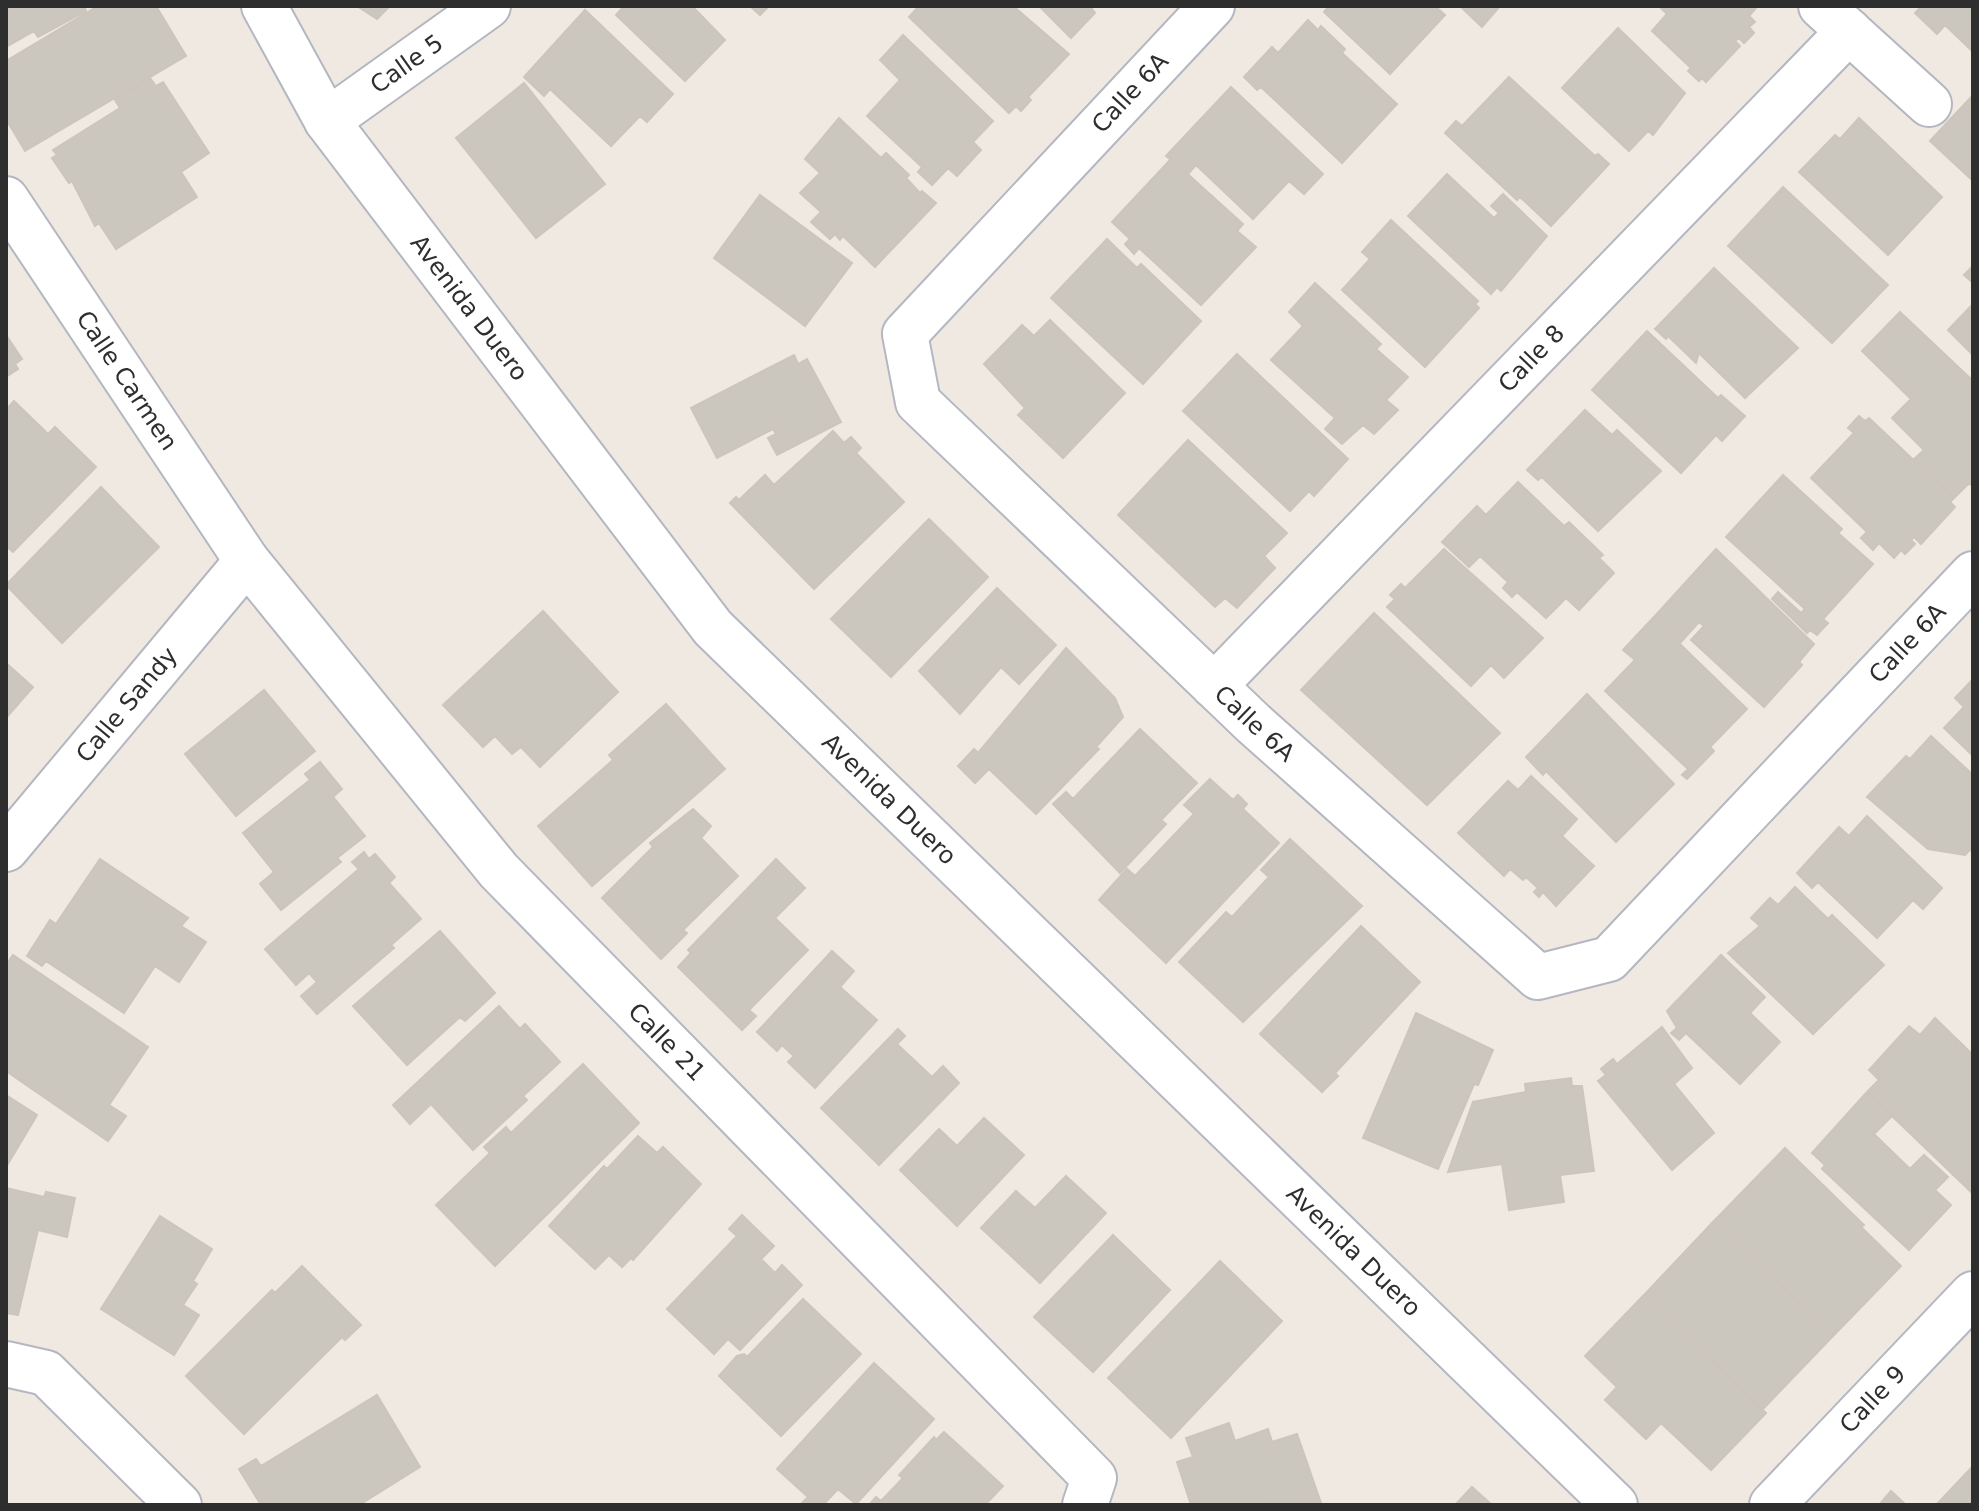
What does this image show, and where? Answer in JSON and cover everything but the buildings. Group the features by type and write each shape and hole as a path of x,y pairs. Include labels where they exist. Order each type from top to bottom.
{"street":[{"name":"Avenida Duero","path":"264,6 327,121 713,628 1615,1505"},
{"name":"Calle 5","path":"327,121 488,6"},
{"name":"Calle 6A","path":"1212,6 905,334 918,402 1214,686 1538,977 1609,959 1973,574"},
{"name":"Calle 8","path":"1214,686 1835,19 1929,104"},
{"name":"Calle Carmen","path":"6,199 247,561"},
{"name":"Calle Sandy","path":"6,849 247,561"},
{"name":"Calle 21","path":"247,561 499,871 1094,1478 1085,1505"},
{"name":"Calle 9","path":"1772,1505 1973,1294"},
{"path":"6,1364 46,1373 179,1505"}]}
